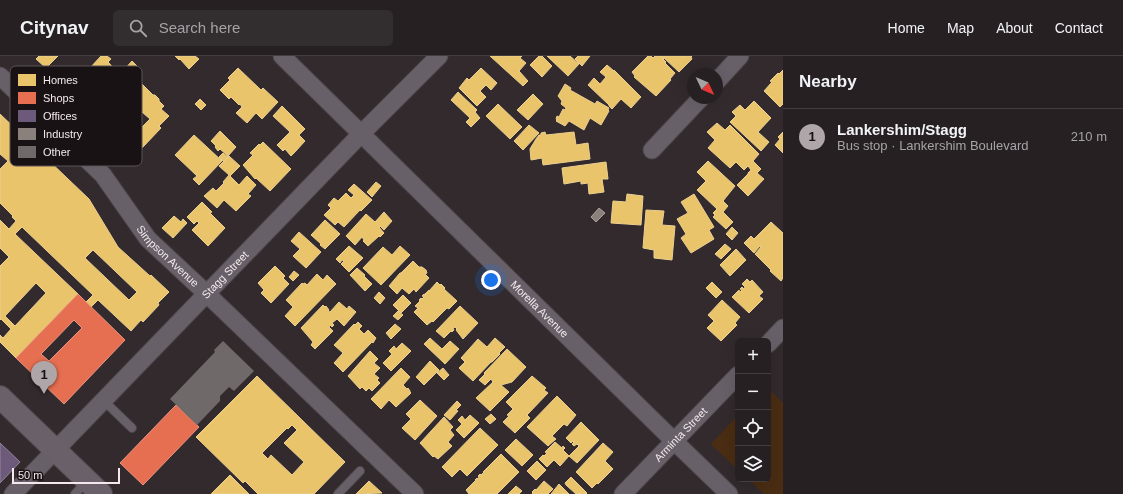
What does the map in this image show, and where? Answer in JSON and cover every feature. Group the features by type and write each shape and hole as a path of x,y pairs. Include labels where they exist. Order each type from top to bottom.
{"main road":[{"path":"0,397 55,450 88,490"}],"street":[{"name":"Morella Avenue","path":"282,56 729,494"},
{"name":"Stagg Street","path":"13,494 362,133 439,56"},
{"path":"723,74 740,56"},
{"name":"Simpson Avenue","path":"0,76 10,86"},
{"path":"652,150 695,104"},
{"name":"Simpson Avenue","path":"95,166 104,175 148,239 415,494"},
{"path":"771,341 783,328"},
{"name":"Arminta Street","path":"623,494 735,378"}],"lane":[{"path":"103,400 132,428"},
{"path":"338,494 360,471"}],"shaded area":[{"path":"771,391 783,403 783,494 764,494 751,482 771,482"},
{"path":"735,418 735,467 711,444"}],"building: Homes":[{"path":"39,56 58,56 48,66 44,66 36,59"},
{"path":"101,56 107,56 111,59 108,62 112,66 92,66"},
{"path":"175,56 195,56 199,59 189,69 180,59 179,60"},
{"path":"490,56 522,56 520,58 526,63 519,71 528,81 523,86"},
{"path":"539,56 542,56 552,66 542,77 530,65"},
{"path":"547,56 570,56 579,64 568,76"},
{"path":"578,56 590,56 582,66 575,59"},
{"path":"648,56 653,58 655,56 660,56 675,73 670,79 671,80 656,96 634,77 635,76 632,72"},
{"path":"660,56 692,56 692,59 679,72"},
{"path":"132,61 137,66 128,66"},
{"path":"607,65 641,97 631,108 621,99 612,109 588,85 594,78 600,84 606,77 600,72"},
{"path":"238,68 261,90 263,88 278,102 262,119 256,113 247,123 236,113 242,107 240,104 239,105 231,97 229,99 220,90 230,80 228,78"},
{"path":"481,68 497,83 491,90 486,85 480,91 486,97 477,106 459,88 467,78 469,80"},
{"path":"783,70 783,104 780,107 764,91 772,82 770,81"},
{"path":"142,84 159,99 164,106 161,109 169,116 159,126 161,128 142,148 142,127 150,119 142,112"},
{"path":"565,84 571,88 570,90 595,104 597,101 609,108 609,111 601,125 590,118 584,130 569,121 565,126 556,121 557,116 559,117 563,109 565,110 566,108 561,104 562,101 558,96"},
{"path":"458,92 477,110 475,112 480,118 471,127 466,122 470,118 451,100"},
{"path":"533,94 543,104 528,120 517,110"},
{"path":"200,99 206,105 201,110 195,104"},
{"path":"754,101 771,118 758,132 769,142 761,151 730,122 736,116 732,112 740,105 745,110"},
{"path":"498,104 522,127 510,139 486,116"},
{"path":"282,106 305,129 299,135 305,141 291,156 285,149 283,151 277,145 290,132 273,116"},
{"path":"0,114 10,124 10,166 54,166 89,199 118,247 169,292 143,322 141,320 131,331 98,300 91,307 86,302 93,295 22,227 15,234 78,294 16,358 0,342 0,335 3,338 11,329 1,319 0,320 0,266 9,257 0,248 0,220 9,229 16,221 0,203 0,169 8,161 0,154","holes":["93,250 137,292 129,300 85,258","36,283 46,293 15,326 5,316"]},
{"path":"717,123 725,130 730,125 759,154 753,161 761,169 757,173 764,179 748,196 737,185 751,170 748,166 744,170 736,162 730,168 708,148 715,140 707,132"},
{"path":"529,125 539,133 523,150 514,141"},
{"path":"220,131 236,147 228,156 220,149 218,151 215,147 216,146 211,141"},
{"path":"545,132 546,135 574,132 576,145 588,143 590,159 543,165 542,158 531,160 530,149 539,135"},
{"path":"783,132 783,153 775,145 780,139 778,137"},
{"path":"194,135 222,161 199,185 193,179 197,176 175,155"},
{"path":"263,142 291,169 270,191 256,178 255,179 243,165 253,155 250,153"},
{"path":"223,153 228,157 224,162 219,157"},
{"path":"229,156 240,166 230,176 239,185 247,176 256,185 248,194 251,196 236,211 224,200 217,208 204,196 213,188 216,191 229,175 219,166"},
{"path":"708,161 735,186 723,201 728,206 723,212 733,222 726,229 713,217 715,215 713,213 717,209 697,190 706,181 697,172"},
{"path":"606,162 608,179 602,179 604,192 589,194 588,183 581,184 581,181 564,184 562,168"},
{"path":"376,182 381,186 372,197 367,192"},
{"path":"354,184 372,200 344,227 338,222 335,225 324,215 331,208 328,205 334,198 338,201 346,193 351,198 354,195 348,190"},
{"path":"627,194 643,196 641,225 611,223 613,201 626,202"},
{"path":"694,194 714,227 709,230 714,239 691,253 681,238 686,234 677,219 688,213 681,202"},
{"path":"202,202 212,212 210,213 225,228 208,246 192,230 199,223 197,221 194,224 187,217"},
{"path":"646,210 664,211 662,225 675,226 672,260 654,258 654,250 643,248"},
{"path":"384,212 392,221 384,230 380,226 379,227 384,233 368,246 363,241 364,240 362,237 355,245 346,236 366,214 375,222"},
{"path":"174,216 181,222 183,219 187,223 173,238 162,228"},
{"path":"325,220 340,234 325,249 311,235"},
{"path":"771,222 783,233 783,278 781,281 755,254 761,247 760,246 754,253 744,243 751,236 754,239"},
{"path":"732,227 738,233 732,240 726,234"},
{"path":"299,232 321,252 306,268 293,256 300,249 291,241"},
{"path":"725,244 731,249 721,259 715,254"},
{"path":"349,246 363,258 349,272 341,264 344,261 342,260 340,263 336,259"},
{"path":"400,246 410,255 381,285 363,268 383,247 392,255"},
{"path":"736,249 746,260 730,276 720,265"},
{"path":"413,261 419,267 426,270 427,273 425,274 429,278 416,292 414,289 409,294 402,288 397,294 389,286"},
{"path":"275,266 285,276 283,278 289,284 271,303 261,293 264,290 258,283"},
{"path":"357,268 372,284 365,291 350,275"},
{"path":"294,271 299,275 293,281 289,277"},
{"path":"317,274 323,280 327,275 336,284 295,326 285,316 293,307 286,300 302,283 307,285"},
{"path":"747,279 750,282 752,280 763,292 759,296 763,299 749,313 732,297 739,290 740,292 742,290 740,289 742,287 744,289 745,287 742,284"},
{"path":"437,282 440,285 441,284 445,288 444,289 457,301 449,309 447,308 433,322 432,321 427,325 414,312 418,308 415,306 421,298 422,299 424,297 422,296 424,294 426,295 425,294"},
{"path":"712,282 722,292 716,298 706,288"},
{"path":"379,292 385,298 380,304 374,298"},
{"path":"403,295 411,303 401,313 393,305"},
{"path":"722,300 740,317 735,323 737,325 721,341 707,328 714,321 708,315"},
{"path":"339,302 347,309 349,306 356,312 344,326 337,319 332,323 334,325 332,327 330,325 329,327 333,331 315,349 311,345 313,342 301,328 323,305 325,307 326,306 330,312"},
{"path":"460,306 478,323 463,339 455,327 453,328 454,330 452,332 451,331 444,338 436,331"},
{"path":"398,311 403,315 398,320 393,316"},
{"path":"358,322 362,326 359,329 364,334 368,330 376,338 373,343 372,342 343,372 334,363 343,353 334,345 354,324 355,325"},
{"path":"395,324 401,329 391,339 386,333"},
{"path":"430,338 442,349 450,341 459,349 445,364 424,344"},
{"path":"495,338 505,347 473,381 459,368 465,362 461,358 478,339 487,347"},
{"path":"402,343 411,351 391,371 383,363 392,354 389,351 394,346 396,349"},
{"path":"507,349 526,367 512,382 501,385 509,392 490,411 476,398 493,382 491,379 485,385 479,380"},
{"path":"370,351 378,359 374,363 380,368 374,374 379,378 377,380 380,383 372,391 369,388 366,391 362,387 360,389 348,376"},
{"path":"430,361 439,370 424,385 416,377"},
{"path":"401,368 410,377 403,385 407,389 408,388 411,393 396,407 389,400 381,409 371,399"},
{"path":"443,368 449,375 444,380 437,373"},
{"path":"257,376 345,462 314,494 258,494 245,481 243,483 196,437","holes":["292,425 297,430 284,443 304,462 292,475 271,455 268,459 262,453 287,428 288,429"]},
{"path":"532,376 546,388 544,390 548,393 527,415 530,418 515,433 503,422 513,409 506,402"},
{"path":"557,396 576,415 567,426 564,424 552,436 556,439 548,446 527,427"},
{"path":"420,400 437,416 415,440 402,428 411,419 406,414"},
{"path":"457,401 461,405 450,420 444,415"},
{"path":"491,414 496,419 490,424 485,419"},
{"path":"470,415 479,423 464,438 456,430 462,424 458,420 462,416 465,420"},
{"path":"444,417 453,427 450,430 454,435 448,442 452,446 438,459 434,456 433,457 420,443"},
{"path":"581,422 599,440 577,463 569,456 579,446 577,444 574,446 572,444 574,442 573,441 571,443 566,438"},
{"path":"480,428 498,445 467,476 460,469 452,477 442,467"},
{"path":"516,439 533,455 522,466 505,450"},
{"path":"555,442 562,448 563,446 565,448 563,450 569,456 560,466 554,460 547,467 539,459 547,453 545,452"},
{"path":"603,443 613,452 605,461 613,469 592,488 576,472"},
{"path":"501,454 519,472 497,494 469,494 466,490"},
{"path":"537,461 546,470 536,480 527,471"},
{"path":"230,475 249,494 211,494"},
{"path":"571,477 587,493 586,494 576,494 566,485 565,483"},
{"path":"369,481 382,493 356,494"},
{"path":"544,481 553,489 548,494 532,494 532,492 535,489 536,490"},
{"path":"559,484 569,494 551,494"},
{"path":"516,486 522,491 519,494 508,494"}],"building: Shops":[{"path":"78,294 125,340 64,404 16,358","holes":["74,320 82,328 49,361 41,354"]},
{"path":"176,405 199,427 143,485 120,463"}],"building: Offices":[{"path":"0,443 20,462 0,483"}],"building: Industry":[{"path":"599,208 605,213 596,222 591,217"}],"building: Other":[{"path":"223,341 254,371 234,391 229,387 220,396 220,401 197,425 170,399 215,352 214,350"}],"place":[{"name":"Lankershim/Stagg","path":"44,394"}]}
